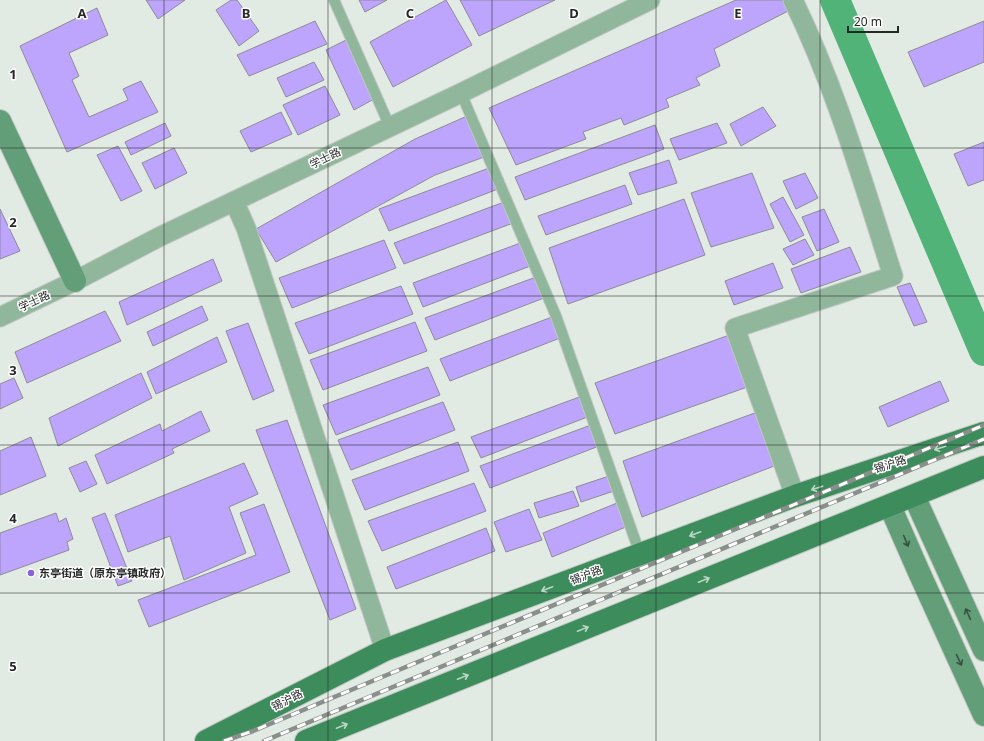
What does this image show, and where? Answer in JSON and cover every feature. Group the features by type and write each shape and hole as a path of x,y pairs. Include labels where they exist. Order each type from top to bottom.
{"main road":[{"path":"0,121 75,281"},
{"name":"锡沪路","path":"206,741 385,650 795,496 981,434"},
{"path":"306,741 984,467"},
{"path":"914,496 984,650"},
{"path":"890,506 984,715"}],"street":[{"name":"学士路","path":"0,317 75,281 159,237 461,93 650,0"},
{"path":"794,0 822,65 893,276 736,328 795,496"},
{"path":"234,201 246,228 385,650"}],"lane":[{"path":"334,0 390,127"},
{"path":"461,93 556,316 640,554"}],"building":[{"path":"146,0 185,0 158,19"},
{"path":"231,0 237,0 259,31 239,46 216,10"},
{"path":"359,0 387,0 365,12"},
{"path":"446,0 472,45 393,87 370,42"},
{"path":"460,0 555,0 479,36"},
{"path":"736,0 790,0 794,8 714,49 720,66 696,78 700,85 666,99 669,107 624,125 621,118 583,132 586,139 516,165 489,108"},
{"path":"97,8 108,35 69,53 79,76 72,80 89,117 128,100 123,89 141,81 158,112 67,152 20,46"},
{"path":"315,21 327,44 249,76 237,55"},
{"path":"984,21 984,62 924,87 908,52"},
{"path":"346,40 374,99 354,110 326,50"},
{"path":"314,62 324,80 286,97 277,78"},
{"path":"325,86 340,115 298,135 283,105"},
{"path":"763,107 776,126 741,146 730,124"},
{"path":"281,112 292,134 251,152 240,131"},
{"path":"467,116 484,157 435,175 276,262 256,229 415,139"},
{"path":"165,123 171,136 131,155 125,142"},
{"path":"717,123 727,143 679,160 670,139"},
{"path":"655,125 664,149 525,200 515,177"},
{"path":"984,142 984,180 968,186 954,154"},
{"path":"118,146 142,191 121,201 97,155"},
{"path":"174,148 187,173 155,189 142,163"},
{"path":"669,160 677,183 638,195 629,173"},
{"path":"489,168 498,189 389,231 379,209"},
{"path":"752,173 774,228 711,247 691,193"},
{"path":"805,173 818,198 796,209 783,181"},
{"path":"625,185 632,204 546,235 538,216"},
{"path":"783,197 804,235 790,242 770,204"},
{"path":"684,199 705,255 568,304 549,248"},
{"path":"504,202 513,223 404,264 394,243"},
{"path":"0,209 20,251 0,259"},
{"path":"824,209 839,242 817,251 802,217"},
{"path":"805,239 814,255 793,265 783,249"},
{"path":"384,240 396,268 292,308 279,278"},
{"path":"523,242 533,265 423,307 413,283"},
{"path":"850,247 861,272 801,293 791,269"},
{"path":"213,259 222,281 127,325 119,302"},
{"path":"773,263 783,288 734,305 725,281"},
{"path":"536,277 544,298 435,340 425,318"},
{"path":"910,283 927,322 914,326 897,287"},
{"path":"401,286 413,314 309,354 295,323"},
{"path":"202,306 208,320 153,346 147,332"},
{"path":"105,311 121,341 27,383 15,352"},
{"path":"552,317 560,338 450,381 440,359"},
{"path":"415,322 427,351 323,390 310,360"},
{"path":"248,323 274,391 253,400 226,331"},
{"path":"735,333 753,385 615,434 595,383"},
{"path":"217,337 227,362 156,394 147,372"},
{"path":"428,367 440,395 336,435 323,405"},
{"path":"141,373 152,398 58,446 49,418"},
{"path":"14,378 23,398 0,409 0,384"},
{"path":"940,381 949,401 888,427 879,407"},
{"path":"582,396 590,416 481,458 471,437"},
{"path":"443,402 455,430 351,470 338,440"},
{"path":"763,410 782,463 642,517 623,461"},
{"path":"201,411 210,431 172,449 174,453 107,484 95,455 160,424 162,431"},
{"path":"287,420 356,609 330,620 256,430"},
{"path":"591,425 599,446 490,488 480,466"},
{"path":"31,437 46,476 0,495 0,451"},
{"path":"458,442 469,471 365,510 352,480"},
{"path":"86,461 97,484 80,492 69,468"},
{"path":"244,463 258,494 229,507 246,553 184,580 170,536 128,552 115,515"},
{"path":"609,476 614,491 581,502 576,487"},
{"path":"474,483 486,511 382,551 368,521"},
{"path":"573,491 579,506 539,518 534,503"},
{"path":"617,503 626,527 552,557 543,533"},
{"path":"264,504 290,572 149,627 138,600 256,555 240,513"},
{"path":"529,509 542,540 506,552 494,522"},
{"path":"56,513 59,522 66,518 73,539 67,542 69,550 0,575 0,533"},
{"path":"105,513 132,581 118,586 92,518"},
{"path":"486,528 495,551 396,589 387,567"}],"waterway":[{"path":"835,0 984,351"}],"railway":[{"path":"224,741 253,731 984,425"},
{"path":"264,741 984,439"}],"place":[{"name":"东亭街道（原东亭镇政府）","path":"31,573"}]}
